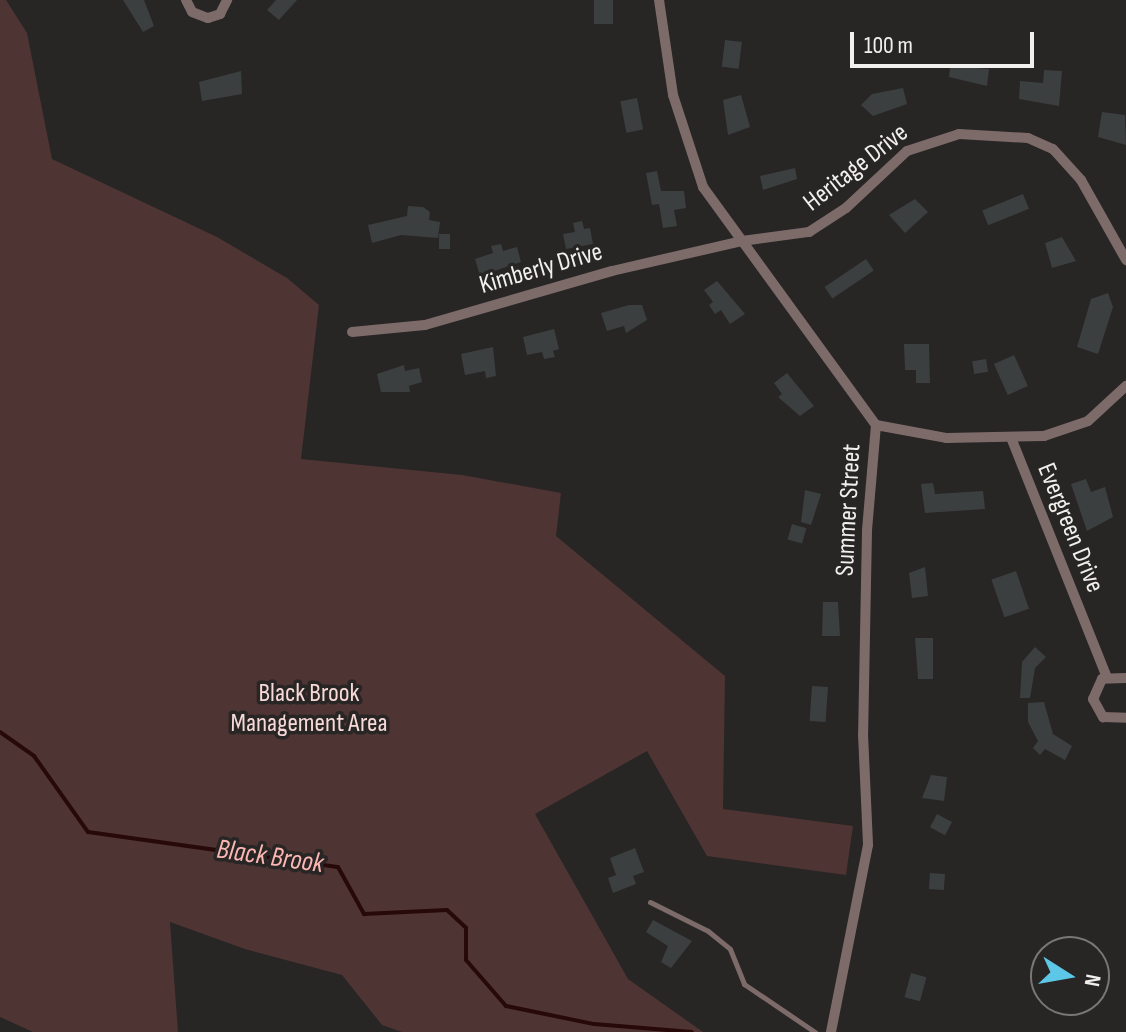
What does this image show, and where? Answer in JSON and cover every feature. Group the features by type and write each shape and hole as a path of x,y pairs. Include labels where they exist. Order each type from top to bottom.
{"street":[{"path":"186,0 192,12 208,18 220,14 227,0"},
{"name":"Summer Street","path":"659,0 673,95 703,187 876,425 867,531 863,734 868,845 831,1032"},
{"name":"Heritage Drive","path":"742,241 809,232 835,217 921,142 987,133 1041,142 1063,158 1126,260"},
{"name":"Kimberly Drive","path":"352,332 425,325 612,271 742,241"},
{"path":"876,425 946,438 1012,440 1088,421 1126,386"},
{"name":"Evergreen Drive","path":"1012,440 1107,677"},
{"path":"1126,678 1107,677 1093,693 1096,709 1108,719 1126,718"}],"lane":[{"path":"650,902 708,931 730,949 744,984 815,1032"}],"green space":[{"name":"Black Brook Management Area","path":"0,0 6,0 27,33 52,159 217,237 287,278 319,305 301,459 462,475 561,493 556,536 725,676 723,809 853,826 846,875 707,856 647,751 535,814 628,979 703,1032 402,1032 382,1025 342,975 245,949 170,922 178,1032 33,1032 0,1017"}],"building":[{"path":"123,0 144,0 154,26 143,32"},
{"path":"276,0 297,0 279,20 267,10"},
{"path":"594,0 613,0 613,24 594,24"},
{"path":"725,40 742,42 739,69 722,67"},
{"path":"950,66 989,69 987,86 949,77"},
{"path":"1044,70 1062,71 1059,106 1019,99 1020,81 1043,83"},
{"path":"241,71 242,94 202,101 199,82"},
{"path":"903,88 907,104 873,116 861,105 872,94"},
{"path":"741,95 750,127 728,135 723,100"},
{"path":"637,98 643,129 626,133 620,101"},
{"path":"1102,112 1125,115 1126,145 1098,137"},
{"path":"795,168 797,179 763,190 760,176"},
{"path":"657,171 661,191 684,191 686,208 674,210 677,226 663,228 659,204 652,205 646,173"},
{"path":"1023,194 1029,209 988,225 982,210"},
{"path":"915,199 928,212 905,233 889,215"},
{"path":"408,206 423,207 430,212 429,220 440,222 438,238 401,235 372,243 368,225 407,216"},
{"path":"582,221 584,229 590,228 593,244 566,249 563,234 575,232 573,223"},
{"path":"439,234 450,234 450,249 439,249"},
{"path":"1062,237 1076,261 1052,268 1045,243"},
{"path":"501,244 503,251 517,247 521,262 480,276 475,259 493,253 491,246"},
{"path":"866,259 874,271 832,299 825,287"},
{"path":"717,281 745,314 730,324 721,310 715,314 709,305 713,302 704,290"},
{"path":"1108,293 1113,307 1098,354 1077,347 1091,299"},
{"path":"629,305 642,305 647,320 626,333 624,326 607,331 601,313"},
{"path":"554,329 559,349 553,351 555,357 544,359 542,352 527,355 523,337"},
{"path":"904,344 929,344 930,383 916,383 916,370 905,370"},
{"path":"493,347 496,376 486,378 485,371 465,375 461,354"},
{"path":"1014,355 1028,386 1008,395 994,364"},
{"path":"986,359 988,372 974,374 972,361"},
{"path":"404,365 405,371 419,368 422,382 409,386 410,392 381,392 377,374"},
{"path":"787,373 814,406 800,416 778,397 782,394 774,383"},
{"path":"1086,479 1091,492 1105,487 1113,517 1087,531 1071,484"},
{"path":"933,483 935,494 983,491 985,509 925,513 921,484"},
{"path":"805,490 821,494 811,525 801,522"},
{"path":"792,524 806,528 802,544 788,539"},
{"path":"925,567 928,596 912,598 909,573"},
{"path":"1016,571 1029,609 1004,617 991,579"},
{"path":"823,602 838,602 840,636 822,636"},
{"path":"915,638 933,638 933,679 918,679"},
{"path":"1035,647 1046,657 1035,668 1030,698 1020,698 1022,662"},
{"path":"812,686 828,687 826,722 810,721"},
{"path":"1044,702 1053,734 1072,746 1065,760 1045,749 1040,755 1033,748 1038,741 1028,722 1028,703"},
{"path":"931,775 947,777 944,801 922,798"},
{"path":"937,814 952,822 945,835 930,827"},
{"path":"635,848 644,872 633,876 636,884 613,893 608,878 616,875 610,858"},
{"path":"930,873 945,874 944,890 929,889"},
{"path":"653,920 692,941 671,968 661,962 668,946 646,932"},
{"path":"911,973 926,977 920,1001 905,997"}],"waterway":[{"name":"Black Brook","path":"0,732 34,756 88,832 338,867 364,914 447,910 466,928 466,960 506,1006 594,1024 692,1032"}]}
